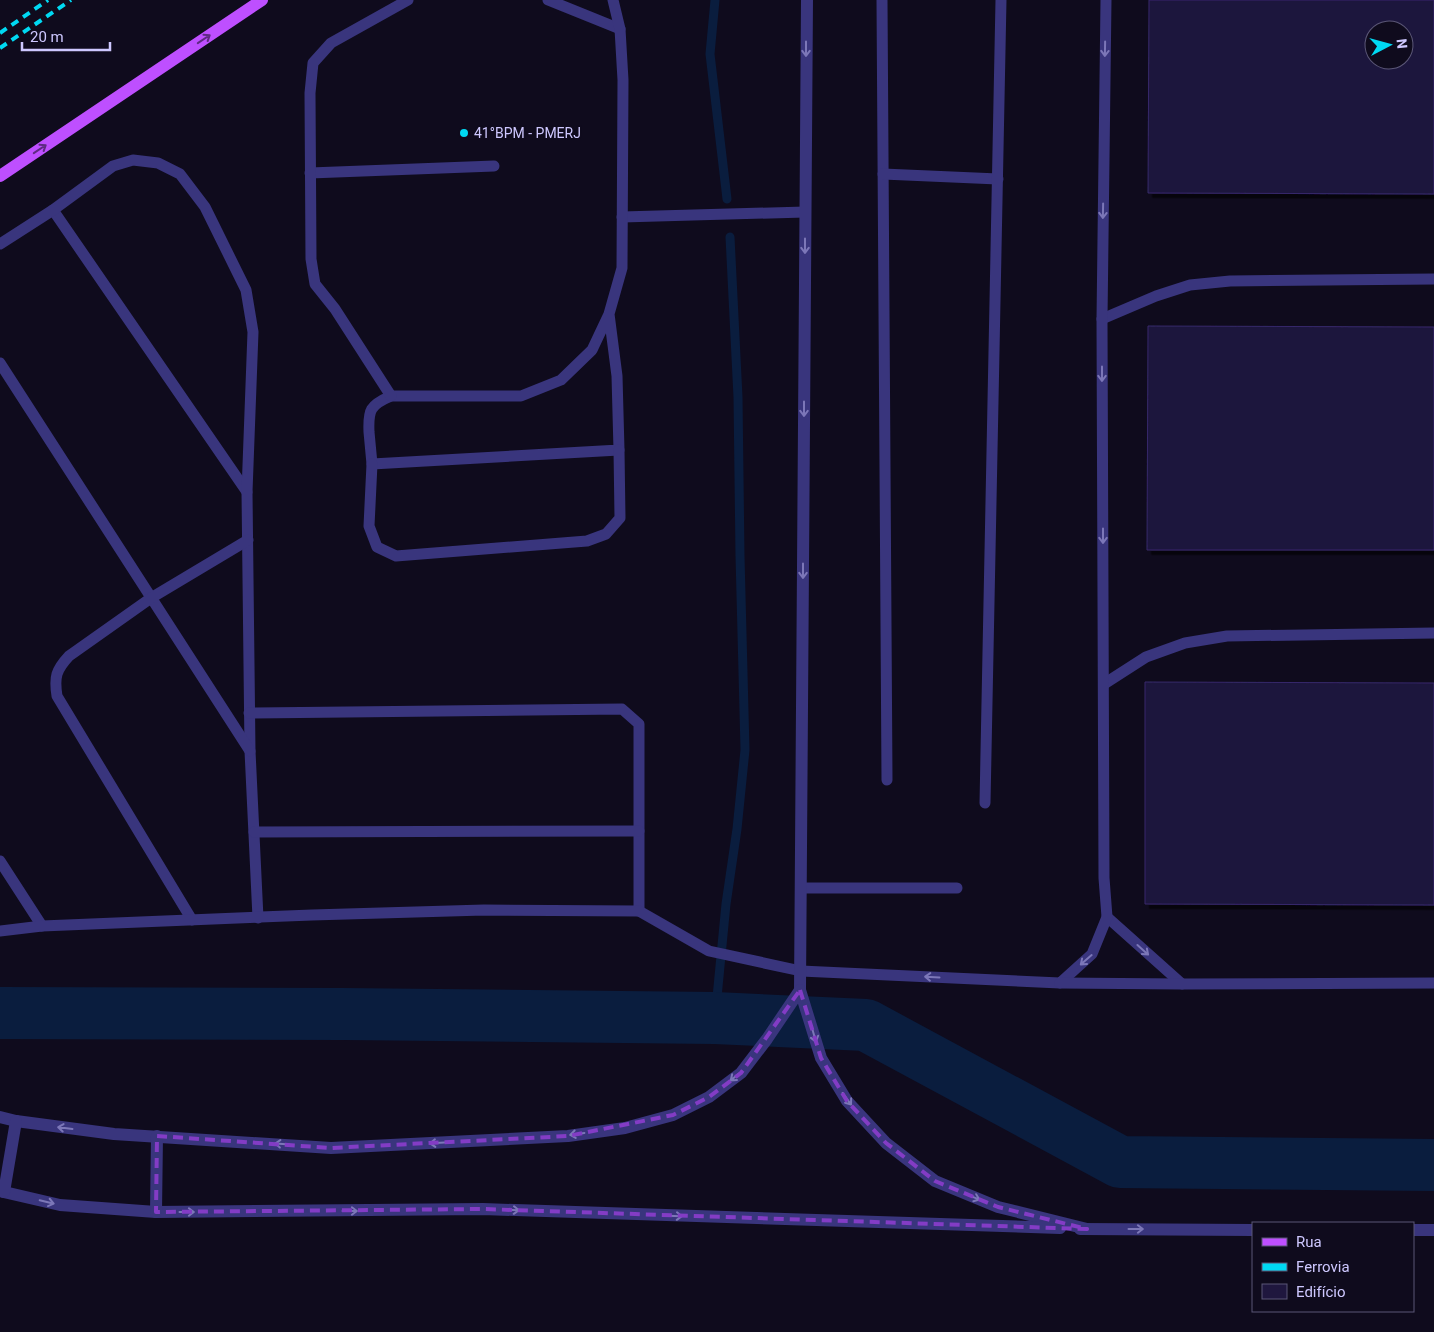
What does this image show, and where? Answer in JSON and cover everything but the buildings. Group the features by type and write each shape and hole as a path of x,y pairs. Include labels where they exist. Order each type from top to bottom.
{"main road":[{"path":"0,176 262,0"}],"street":[{"path":"807,0 800,990 820,1058 848,1100 886,1143 935,1181 998,1207 1087,1229"},
{"path":"0,1117 16,1121 114,1134 331,1148 568,1136 625,1128 673,1115 709,1097 740,1073 767,1039 800,990"},
{"path":"16,1121 2,1191 60,1205 156,1212 483,1209 1087,1229 1252,1230"},
{"path":"156,1212 157,1136"},
{"path":"1414,1230 1434,1230"}],"lane":[{"path":"391,396 335,310 315,284 310,259 310,93 313,63 331,43 408,0"},
{"path":"548,0 620,29"},
{"path":"610,314 617,376 620,518 606,534 588,542 396,556 377,547 369,526 372,464 368,416 373,407 391,396 521,396 561,380 592,350 610,314 622,268 623,80 620,29 613,0"},
{"path":"882,0 887,780"},
{"path":"985,803 1002,0"},
{"path":"1060,983 1092,954 1107,917 1104,878 1102,319 1106,0"},
{"path":"0,244 53,210 113,166 133,160 158,163 180,174 206,207 246,290 253,332 247,492 249,713 258,918"},
{"path":"310,173 494,166"},
{"path":"883,174 998,179"},
{"path":"53,210 247,492"},
{"path":"622,217 805,212"},
{"path":"1102,319 1156,296 1190,285 1230,280 1434,279"},
{"path":"0,363 250,751"},
{"path":"372,464 619,450"},
{"path":"192,920 57,696 55,683 58,667 70,656 151,598 248,540"},
{"path":"1104,684 1146,657 1185,643 1227,636 1434,633"},
{"path":"249,713 622,708 639,724 639,911"},
{"path":"254,832 639,831"},
{"path":"0,861 42,926"},
{"path":"801,888 956,888"},
{"path":"0,931 42,926 484,910 639,911 709,951 801,971 1060,983 1434,983"},
{"path":"1107,917 1182,984"}],"highlighted area":[{"path":"800,990 821,1058 847,1101 886,1143 935,1181 998,1207 1087,1229 483,1209 156,1212 157,1136 331,1148 568,1136 673,1115 709,1097 741,1073"}],"waterway":[{"path":"715,0 710,54 727,199"},
{"path":"715,1018 726,904 737,829 745,750 738,397 730,237"},
{"path":"0,1013 715,1018 866,1025 1120,1162 1434,1165"}],"railway":[{"path":"0,33 48,0"},
{"path":"0,48 71,0"}],"place":[{"name":"41°BPM - PMERJ","path":"464,133"}]}
